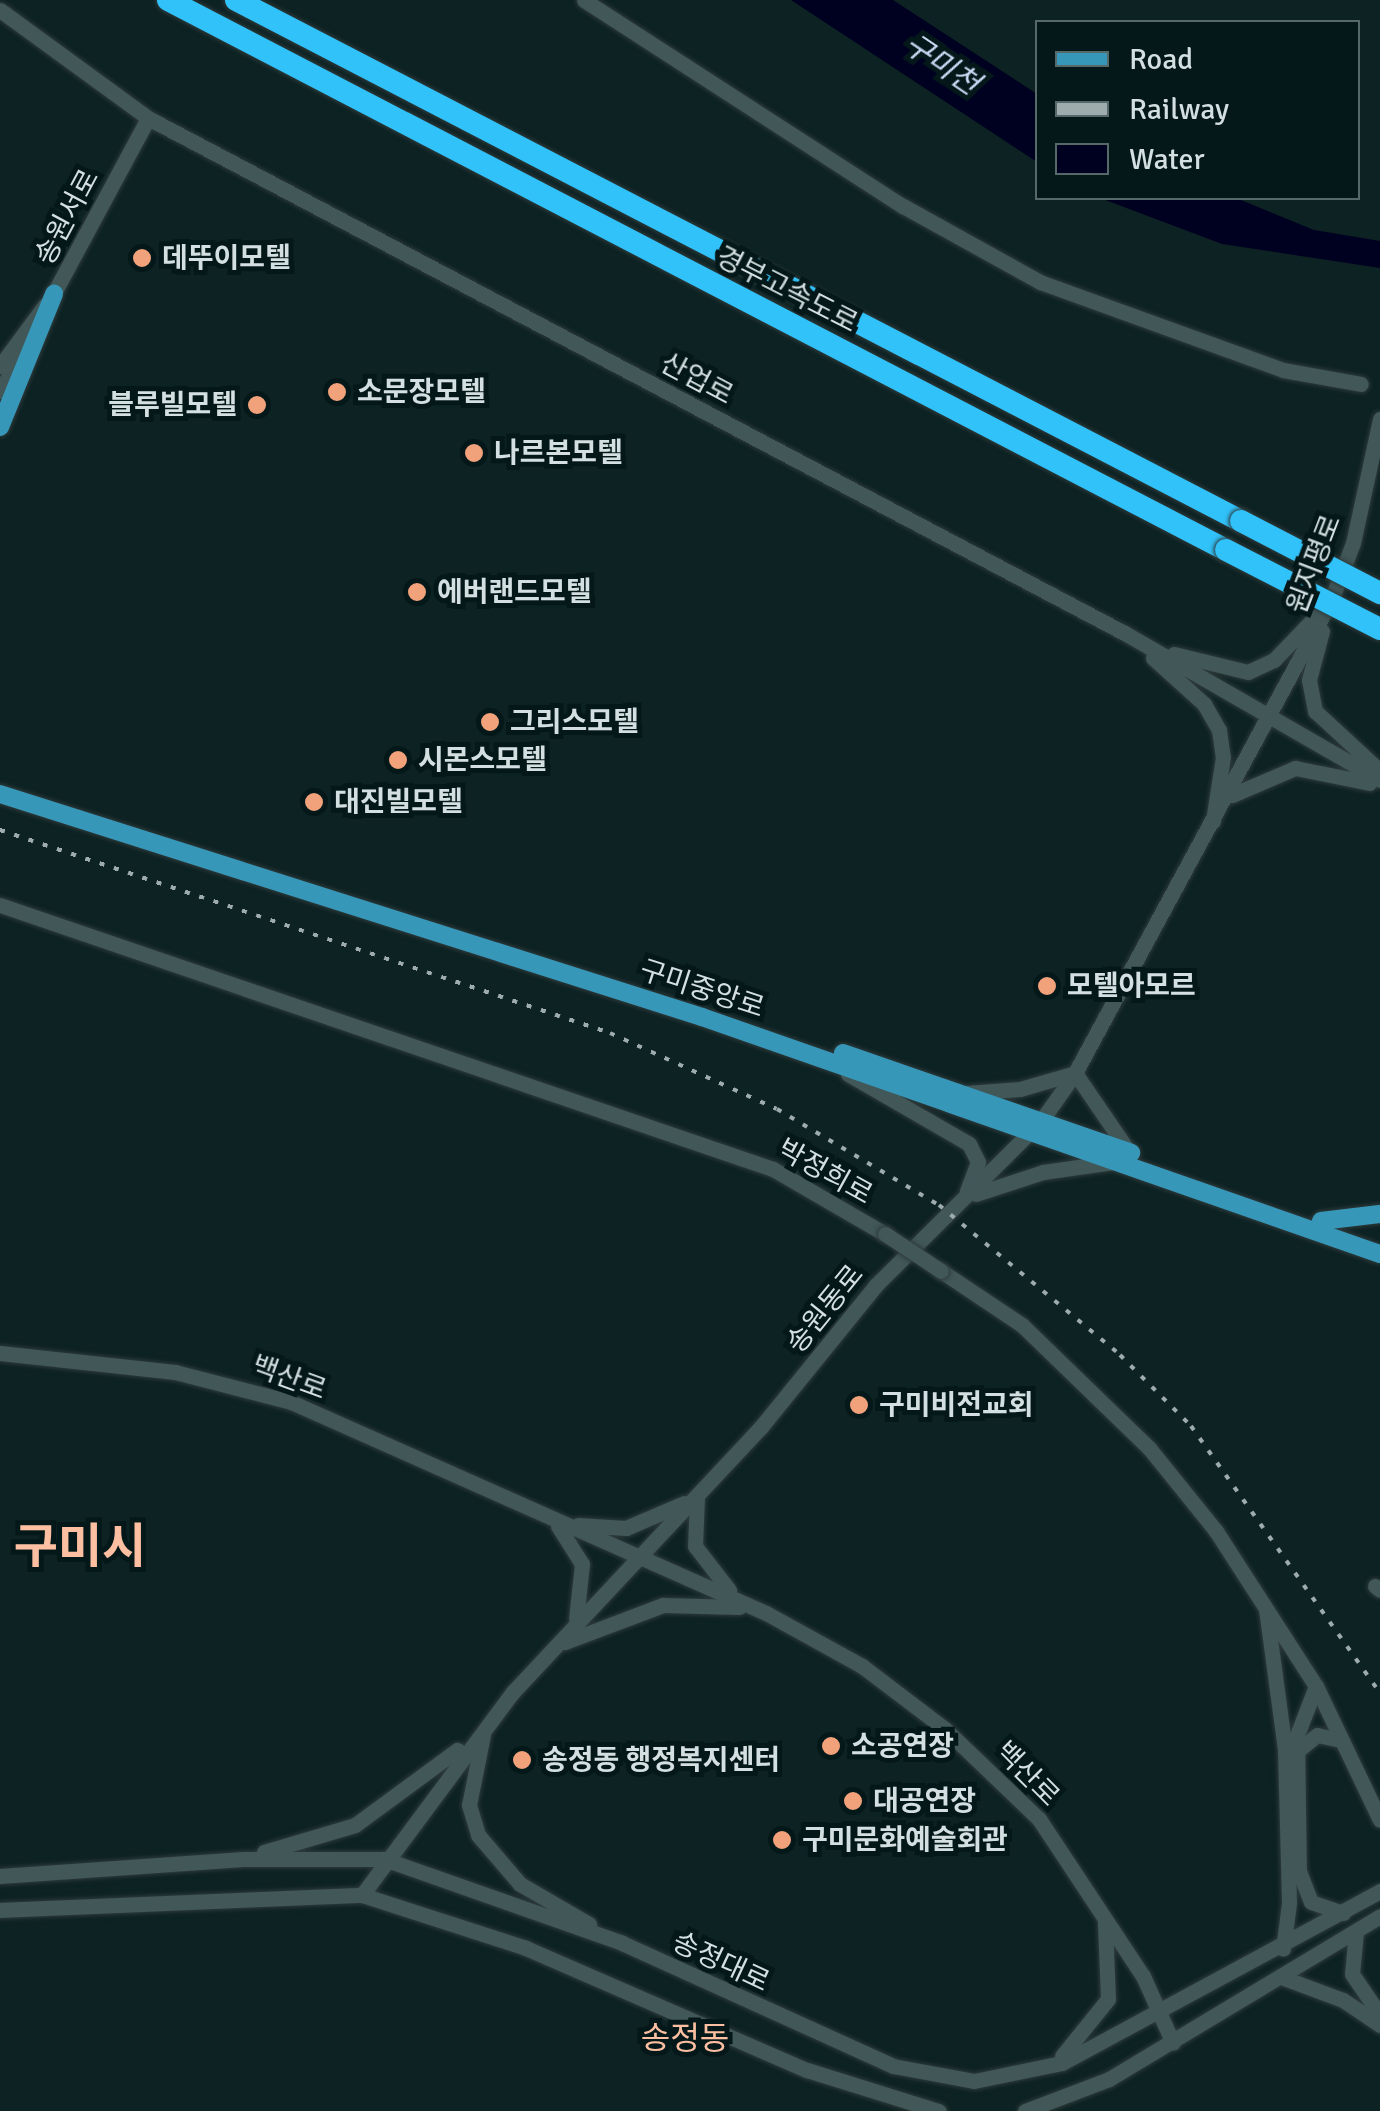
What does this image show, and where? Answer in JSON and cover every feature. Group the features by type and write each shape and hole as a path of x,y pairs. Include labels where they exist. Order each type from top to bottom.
{"highway":[{"name":"경부고속도로","path":"168,0 1380,629"},
{"name":"경부고속도로","path":"236,0 1380,593"}],"main road":[{"path":"0,427 54,294"},
{"name":"구미중앙로","path":"0,784 964,1093 1036,1126"},
{"name":"구미중앙로","path":"0,794 1036,1126 1380,1254"},
{"name":"구미중앙로","path":"1123,1157 1380,1242"},
{"path":"1321,1221 1380,1214"}],"street":[{"path":"584,0 903,206 1040,282 1283,370 1361,384"},
{"name":"산업로","path":"0,10 148,118 1128,635 1380,783"},
{"name":"송원서로","path":"6,369 54,294 148,118"},
{"path":"0,391 6,369"},
{"name":"원지평로","path":"1266,716 1332,598 1354,543 1380,419"},
{"path":"1128,635 1213,669 1248,672 1274,660 1332,598"},
{"path":"1332,598 1310,697 1328,728 1380,771"},
{"path":"1128,635 1214,718 1223,757 1211,834"},
{"name":"송원동로","path":"362,1896 384,1860 486,1724 697,1497 932,1227 972,1195 1036,1126 1075,1074 1211,834 1266,716"},
{"path":"1232,795 1276,773 1316,766 1380,783"},
{"name":"박정희로","path":"0,905 773,1169 941,1270 1022,1325 1149,1448 1264,1600 1316,1686 1380,1820"},
{"path":"818,1058 958,1135 975,1154 974,1182 932,1227"},
{"path":"964,1093 1020,1090 1075,1074 1123,1157 1043,1172 972,1195"},
{"name":"백산로","path":"0,1352 174,1372 261,1392 766,1613"},
{"name":"백산로","path":"542,1516 626,1528 697,1497 700,1558 724,1587 862,1666 945,1729 1040,1820 1102,1909 1162,2010 1173,2043"},
{"name":"백산로","path":"542,1516 568,1537 584,1580 580,1608 556,1646"},
{"path":"1264,1600 1291,1751 1304,1891 1311,1902 1343,1913"},
{"name":"백산로","path":"556,1646 663,1605 766,1613"},
{"path":"1283,1949 1289,1902 1291,1751 1316,1686"},
{"path":"243,1859 355,1825 428,1778 486,1724"},
{"path":"486,1724 470,1805 493,1860 622,1943"},
{"path":"1291,1751 1317,1736 1340,1740"},
{"name":"송정대로","path":"0,1876 243,1859 384,1860 622,1943 893,2066 974,2081 1050,2067 1283,1949 1380,1891"},
{"path":"0,1910 362,1896 526,1948 807,2070 940,2111"},
{"path":"1050,2067 1086,2035 1108,1999 1111,1951 1102,1909"},
{"path":"1025,2111 1173,2043 1380,1916"},
{"path":"1356,1932 1352,1974 1380,2015"},
{"path":"1282,1976 1343,2000 1380,2025"}],"water":[{"name":"구미천","path":"791,0 893,0 1035,93 1035,161"},
{"path":"1105,200 1241,200 1314,230 1380,241 1380,268 1222,244"}],"railway":[{"path":"0,830 610,1033 777,1109 939,1205 1120,1355 1191,1426 1380,1693"}],"place":[{"name":"데뚜이모텔","path":"142,258"},
{"name":"소문장모텔","path":"337,392"},
{"name":"블루빌모텔","path":"257,405"},
{"name":"나르본모텔","path":"474,453"},
{"name":"에버랜드모텔","path":"417,592"},
{"name":"그리스모텔","path":"490,722"},
{"name":"시몬스모텔","path":"398,760"},
{"name":"대진빌모텔","path":"314,802"},
{"name":"모텔아모르","path":"1047,986"},
{"name":"구미비전교회","path":"859,1405"},
{"name":"소공연장","path":"831,1746"},
{"name":"송정동 행정복지센터","path":"522,1760"},
{"name":"대공연장","path":"853,1801"},
{"name":"구미문화예술회관","path":"782,1840"}],"district":[{"name":"구미시","path":"80,1548"},
{"name":"송정동","path":"685,2039"}]}
